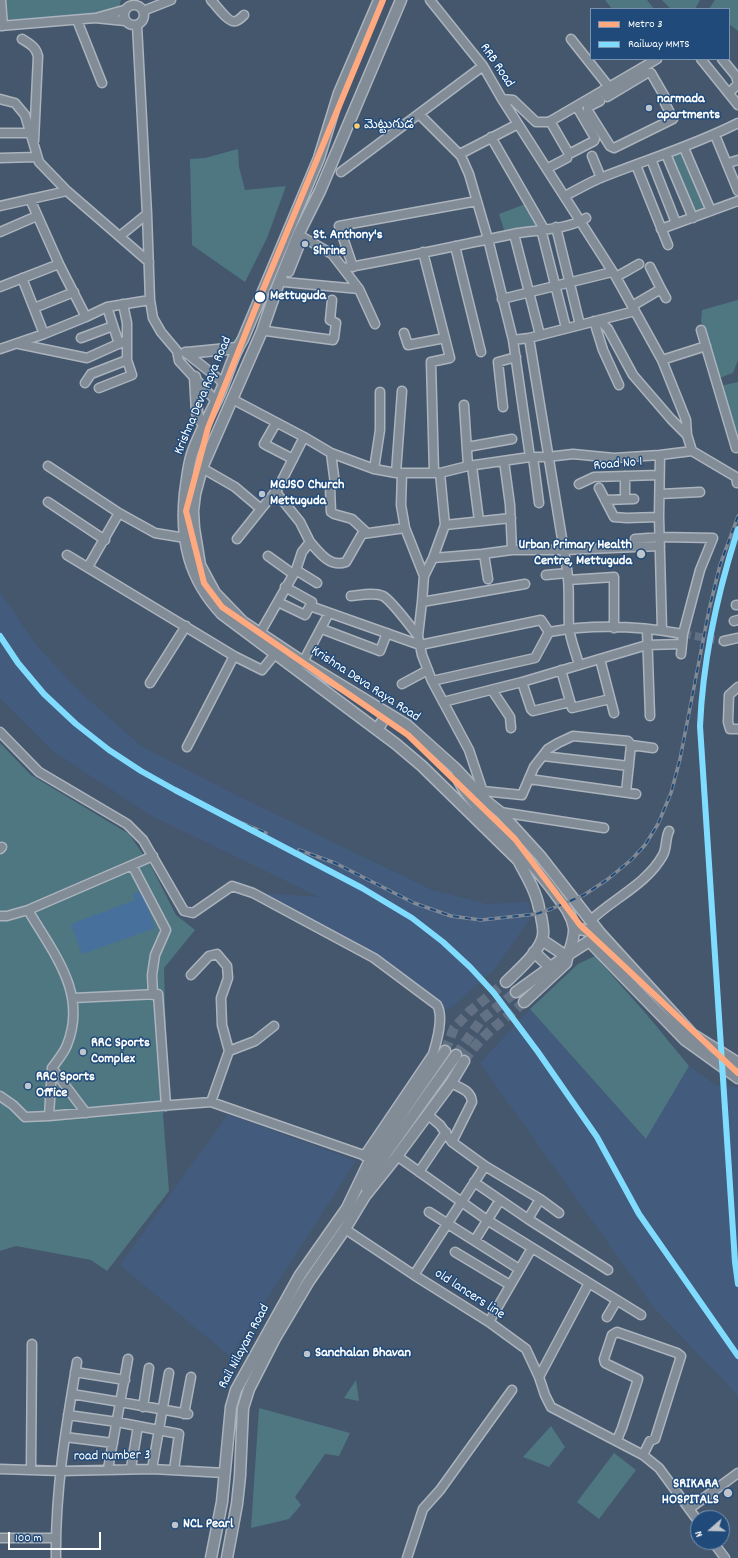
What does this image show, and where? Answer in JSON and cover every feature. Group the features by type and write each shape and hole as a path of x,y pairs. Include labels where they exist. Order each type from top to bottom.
{"main road":[{"name":"Krishna Deva Raya Road","path":"379,0 372,20 338,93 319,158 243,340 237,348 224,383 192,453 183,515 185,538 191,565 201,587 213,604 234,624 401,748 518,860 528,877 538,901 543,926 542,940"},
{"name":"Krishna Deva Raya Road","path":"401,0 262,330 202,468 196,488 193,511 200,565 215,594 243,622 303,662 407,726 455,768 500,812 541,857 600,933 692,1034 738,1063"},
{"path":"372,20 389,28"},
{"path":"188,353 237,348"},
{"path":"195,377 198,417 205,426"},
{"path":"362,719 372,705"},
{"path":"377,730 387,714"},
{"name":"Krishna Deva Raya Road","path":"455,768 465,790 482,812 500,829 531,863 568,911 574,928"},
{"path":"524,1002 566,963 566,956 572,942 574,928 600,933"},
{"path":"516,992 566,956 590,942 600,933"},
{"path":"506,982 531,957 542,940 566,956"},
{"path":"590,942 685,1040 738,1078"},
{"path":"534,952 550,967"},
{"name":"Rail Nilayam Road","path":"211,1558 221,1509 230,1407 236,1390 300,1276 347,1208 368,1157 445,1052"},
{"name":"Rail Nilayam Road","path":"365,1196 369,1181 379,1163 456,1055"},
{"name":"Rail Nilayam Road","path":"227,1558 236,1513 240,1476 243,1408 249,1389 274,1340 308,1281 345,1229 365,1196 428,1115 451,1083 464,1061"},
{"path":"221,1509 236,1513"}],"street":[{"path":"1,0 1,26 95,18 124,10 131,2 139,6 143,12 142,21 137,25 131,25 125,21 95,18"},
{"path":"143,12 171,0"},
{"path":"212,0 227,19 233,22 237,21 244,14"},
{"name":"RRB Road","path":"430,0 483,66 502,99 513,100 536,122 543,123 550,121"},
{"path":"124,10 123,16 125,21"},
{"path":"77,20 102,83"},
{"path":"137,25 150,300 153,318 161,332 177,351 179,361 216,401"},
{"path":"22,39 33,46 38,56 34,148"},
{"path":"571,39 603,94"},
{"path":"577,107 595,138 594,141 569,154 550,121 577,107 603,94 647,73 651,73 666,99 665,103 673,119 614,148 610,146 588,112 588,107 603,94 655,60"},
{"path":"702,60 738,105"},
{"path":"723,60 736,76 738,84 729,94"},
{"path":"341,172 483,66"},
{"path":"0,99 14,103 25,115 39,162 67,191 149,262"},
{"path":"502,99 565,196 586,223 610,260 614,275 662,360 686,420 687,435 692,451"},
{"path":"419,114 460,154 469,174 488,239 513,340 539,503"},
{"path":"565,196 601,178 684,148 715,135 738,123"},
{"path":"460,154 518,124"},
{"path":"725,134 738,126"},
{"path":"0,133 30,133"},
{"path":"715,135 728,163 738,191"},
{"path":"491,137 542,229 566,328"},
{"path":"684,148 711,211"},
{"path":"666,154 693,218"},
{"path":"0,158 37,156"},
{"path":"592,156 601,178"},
{"path":"548,168 567,158"},
{"path":"651,159 676,223"},
{"path":"728,163 738,160"},
{"path":"636,165 668,245"},
{"path":"0,206 30,198 67,191"},
{"path":"30,198 59,264 86,317"},
{"path":"353,267 339,226 477,201"},
{"path":"661,229 738,201"},
{"path":"120,236 147,214"},
{"path":"0,232 37,216"},
{"path":"344,268 514,234 586,223"},
{"path":"556,227 580,325"},
{"path":"514,234 540,335"},
{"path":"241,378 249,370 255,360 301,236 332,254 344,268 358,289 375,324"},
{"path":"455,246 481,352"},
{"path":"423,252 450,358 431,362 437,472 445,525 433,558 424,576 418,636 432,681 469,750 484,796 522,795 534,767 548,749 573,736 628,741 631,745 653,748"},
{"path":"0,287 59,264"},
{"path":"502,299 556,285 614,275 639,264"},
{"path":"650,267 666,298"},
{"path":"22,278 44,334"},
{"path":"284,282 358,289"},
{"path":"513,340 529,338 580,325 633,308 661,289"},
{"path":"34,308 74,292"},
{"path":"0,349 19,344 107,307 150,300"},
{"path":"266,331 332,340 334,338 336,323 330,320 332,300"},
{"path":"99,388 132,375 127,360 127,323 123,304"},
{"path":"107,307 119,344"},
{"path":"597,320 603,350 619,385"},
{"path":"597,320 608,329 633,375 687,435"},
{"path":"82,338 113,326"},
{"path":"701,330 736,448"},
{"path":"404,333 408,345 445,338"},
{"path":"529,338 547,457 553,482 568,577 569,628 579,665"},
{"path":"19,344 87,358 127,340"},
{"path":"662,360 706,346"},
{"path":"177,351 184,351 188,353 224,383"},
{"path":"503,407 498,362 516,357"},
{"path":"85,383 91,374 127,360"},
{"path":"402,391 399,473 401,506 405,528 424,576"},
{"path":"374,469 380,430 380,392"},
{"path":"232,399 332,453 374,469 399,473 437,472 531,457 573,454 614,458 692,451 736,477 737,483"},
{"path":"464,405 467,447 479,521"},
{"path":"276,423 264,444 293,459"},
{"path":"238,539 275,491 304,437"},
{"path":"467,447 512,439"},
{"path":"332,453 335,484 330,487 331,512 352,519 366,532"},
{"path":"660,455 659,517 662,630"},
{"path":"504,461 511,518 510,552"},
{"path":"48,466 119,512 155,533 185,538"},
{"path":"202,468 235,487 261,509"},
{"name":"Road No 1","path":"579,484 594,477 659,475"},
{"path":"624,476 625,499"},
{"path":"599,488 614,517 659,517"},
{"path":"275,491 300,522 310,542 330,562 346,562 358,538 366,532 405,528"},
{"path":"660,494 700,492"},
{"path":"605,500 634,499"},
{"path":"48,502 105,540"},
{"path":"88,567 105,540 119,512"},
{"path":"445,525 511,518"},
{"path":"635,538 713,538 700,570 683,634 681,654"},
{"path":"260,633 294,572 302,552 310,542"},
{"path":"433,558 484,556 510,552 660,546"},
{"path":"67,555 234,656 262,670 275,654"},
{"path":"268,556 294,572 317,583"},
{"path":"484,556 488,579"},
{"path":"546,574 568,577 614,577 614,628"},
{"path":"422,602 525,584"},
{"path":"278,602 305,615 310,606 312,602 285,588"},
{"path":"351,596 369,594 383,596 390,602 418,636"},
{"path":"310,606 420,645 541,620 548,632"},
{"path":"303,662 329,614"},
{"path":"150,683 186,626"},
{"path":"322,628 380,651 387,633"},
{"path":"548,632 569,628 614,628 662,630 683,634"},
{"path":"647,630 650,716"},
{"path":"432,681 535,658 548,632"},
{"path":"724,641 738,638"},
{"path":"443,702 522,682 647,645 682,644"},
{"path":"187,747 234,656"},
{"path":"600,658 614,713"},
{"path":"402,684 428,670"},
{"path":"561,670 571,706 574,708 610,699"},
{"path":"522,682 533,711 570,702"},
{"path":"738,687 730,693 729,696 728,722 730,729 738,729"},
{"path":"492,690 510,717 511,728"},
{"path":"0,732 39,772 127,824 143,840 184,911 194,913 232,886 253,893 374,958 437,1005 440,1015 436,1045 433,1054 368,1157 211,1102 25,1117 13,1105 0,1096"},
{"path":"626,792 631,745"},
{"path":"543,756 629,766"},
{"path":"529,779 636,794"},
{"path":"500,812 604,828"},
{"path":"590,920 602,909 633,887 655,866 664,854 666,837 669,831"},
{"path":"0,916 6,916 28,910 153,856"},
{"path":"132,865 166,930 155,954 152,975 153,995"},
{"path":"28,910 63,969 73,998 75,1013 67,1046 52,1068 49,1116"},
{"path":"191,975 209,956 216,954 227,966 228,978 221,998 222,1025 229,1051 211,1102"},
{"path":"73,998 158,994 166,1106"},
{"path":"229,1051 255,1041 274,1026"},
{"path":"52,1068 86,1113"},
{"path":"451,1083 468,1092 472,1102 452,1142"},
{"path":"428,1115 446,1132 452,1142 485,1166 559,1213"},
{"path":"420,1172 446,1132"},
{"path":"397,1156 461,1203 487,1220 641,1315"},
{"path":"414,1275 485,1166"},
{"path":"474,1182 528,1219 608,1270"},
{"path":"475,1240 500,1200"},
{"path":"528,1219 540,1200"},
{"path":"429,1212 519,1268"},
{"name":"old lancers line","path":"345,1229 414,1275 489,1322 526,1349 551,1407 617,1440"},
{"path":"489,1322 532,1248"},
{"path":"455,1252 510,1285"},
{"path":"539,1377 590,1283"},
{"path":"607,1317 617,1300"},
{"path":"643,1455 650,1441 655,1440 680,1356 677,1353 617,1332 612,1335 604,1359 605,1363 638,1379 617,1440 643,1455 659,1468 689,1509 738,1473"},
{"path":"31,1470 32,1344"},
{"path":"108,1469 128,1359"},
{"path":"56,1558 61,1471 76,1362"},
{"path":"143,1407 149,1368"},
{"path":"75,1372 125,1380"},
{"path":"152,1469 169,1373"},
{"path":"72,1394 186,1414 191,1377"},
{"path":"407,1558 423,1509 440,1490 512,1390"},
{"path":"68,1415 117,1422 179,1434 174,1470"},
{"path":"131,1468 138,1426"},
{"path":"65,1437 113,1443"},
{"name":"road number 3","path":"0,1469 61,1471 131,1468 225,1473"},
{"path":"0,1538 56,1538"}],"shaded area":[{"path":"0,592 36,645 76,688 142,747 242,798 432,890 487,904 529,902 530,919 493,971 447,1011 403,975 374,955 259,893 319,897 150,815 53,751 0,698"},
{"path":"142,891 155,928 82,954 71,924 135,900 133,894"},
{"path":"530,1009 646,1139 689,1066 717,1086 738,1087 738,1398 731,1388 655,1309 480,1063"},
{"path":"228,1114 356,1161 230,1356 120,1265"}],"green space":[{"path":"6,0 121,0 119,8 99,14 8,23"},
{"path":"605,0 647,0 653,8 611,8"},
{"path":"662,0 700,0 696,8 670,8"},
{"path":"715,0 738,0 738,31 730,25 730,8 710,8"},
{"path":"684,148 711,211 693,218 666,154"},
{"path":"238,149 239,167 245,190 286,186 267,238 245,282 192,245 190,159 205,158"},
{"path":"528,203 544,229 506,236 499,214"},
{"path":"738,300 738,360 733,373 719,378 701,321 702,310"},
{"path":"738,382 738,448 720,386"},
{"name":"RRC Sports Complex","path":"0,743 31,775 129,834 151,866 176,915 195,930 164,968 169,1098 163,1114 169,1191 107,1271 91,1260 16,1246 0,1251"},
{"path":"595,956 648,1016 689,1066 646,1139 530,1009 578,964"},
{"path":"356,1380 359,1401 344,1398"},
{"path":"259,1408 350,1433 339,1456 325,1454 295,1497 301,1505 289,1519 251,1528"},
{"path":"551,1426 565,1447 549,1467 523,1457"},
{"path":"614,1453 636,1470 599,1519 577,1502"}],"tunnel":[{"path":"683,634 724,641"},
{"path":"445,1051 454,1028 469,1012 506,982"},
{"path":"456,1055 482,1019 516,992"},
{"path":"464,1061 478,1043 492,1029 524,1002"}],"railway":[{"path":"299,850 335,863 414,903 451,916 481,920 536,914 584,895 608,879 631,860 645,845 658,824 671,793 680,759 709,610 720,565 738,516"},
{"path":"214,811 266,833"}],"metro line":[{"name":"3","path":"383,0 260,297 208,428 186,511 204,583 222,607 408,735 515,839 580,925 738,1073"}],"rail line":[{"name":"MMTS","path":"738,529 730,553 712,626 704,676 700,726 735,1262 738,1284"},
{"name":"MMTS","path":"0,636 18,663 44,694 76,724 109,750 141,771 175,790 362,888 412,918 443,942 470,967 494,993 538,1052 597,1137 639,1214 738,1356"}],"place":[{"name":"narmada apartments","path":"649,108"},
{"name":"మెట్టుగుడ","path":"357,126"},
{"name":"St. Anthony's Shrine","path":"305,244"},
{"name":"Mettuguda","path":"260,297"},
{"name":"MGJSO Church Mettuguda","path":"262,494"},
{"name":"Urban Primary Health Centre, Mettuguda","path":"641,554"},
{"name":"RRC Sports Complex","path":"83,1052"},
{"name":"RRC Sports Office","path":"28,1086"},
{"name":"Sanchalan Bhavan","path":"307,1354"},
{"name":"SRIKARA HOSPITALS","path":"728,1493"},
{"name":"NCL Pearl","path":"175,1525"}]}
